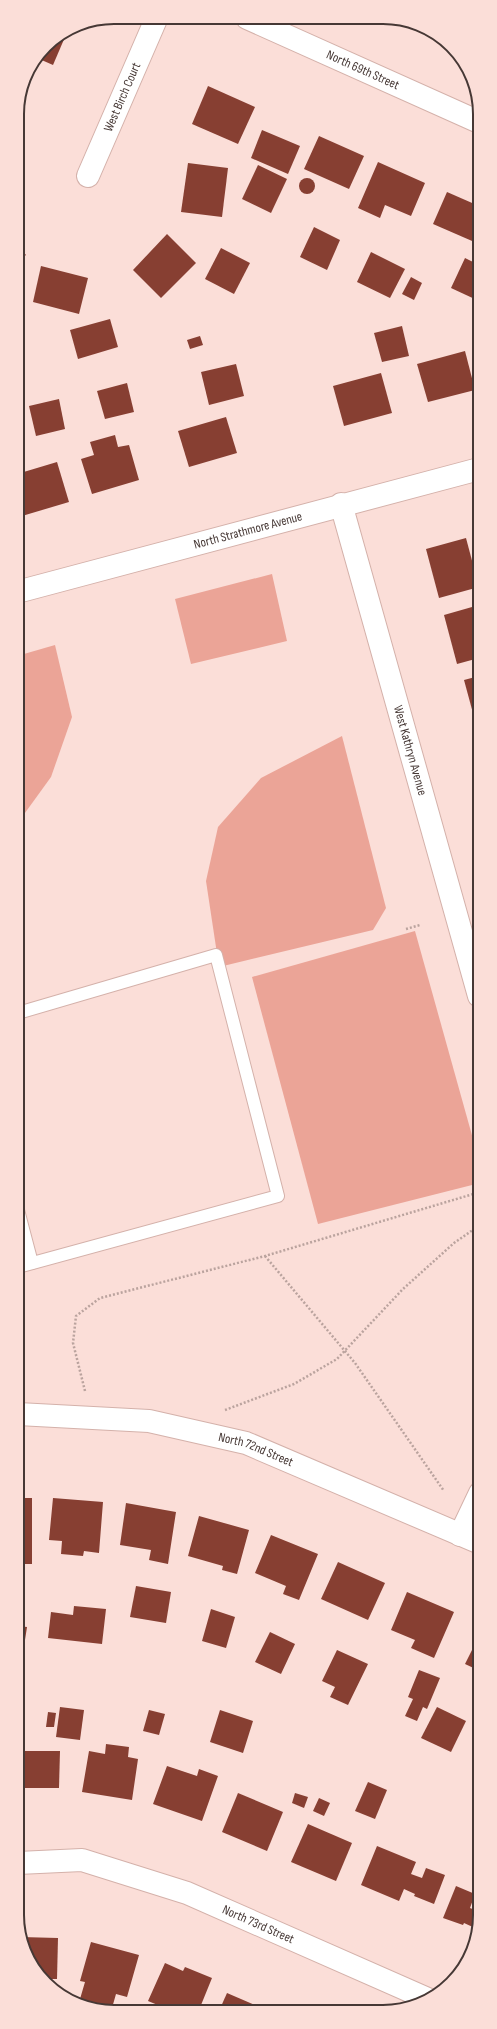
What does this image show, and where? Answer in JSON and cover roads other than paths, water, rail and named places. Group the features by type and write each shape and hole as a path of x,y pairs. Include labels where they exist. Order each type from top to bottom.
{"street":[{"name":"West Birch Court","path":"88,176 154,24"},
{"name":"North 69th Street","path":"260,24 473,119"},
{"name":"North Strathmore Avenue","path":"24,590 341,504 473,471"},
{"name":"West Kathryn Avenue","path":"341,504 473,971"},
{"name":"North 72nd Street","path":"24,1414 149,1421 246,1443 470,1539"},
{"path":"470,1539 473,1525"},
{"name":"North 73rd Street","path":"24,1863 82,1860 188,1893 422,1996"}],"lane":[{"path":"24,1011 216,954 278,1196 24,1265"},
{"path":"24,1233 32,1263"}]}
